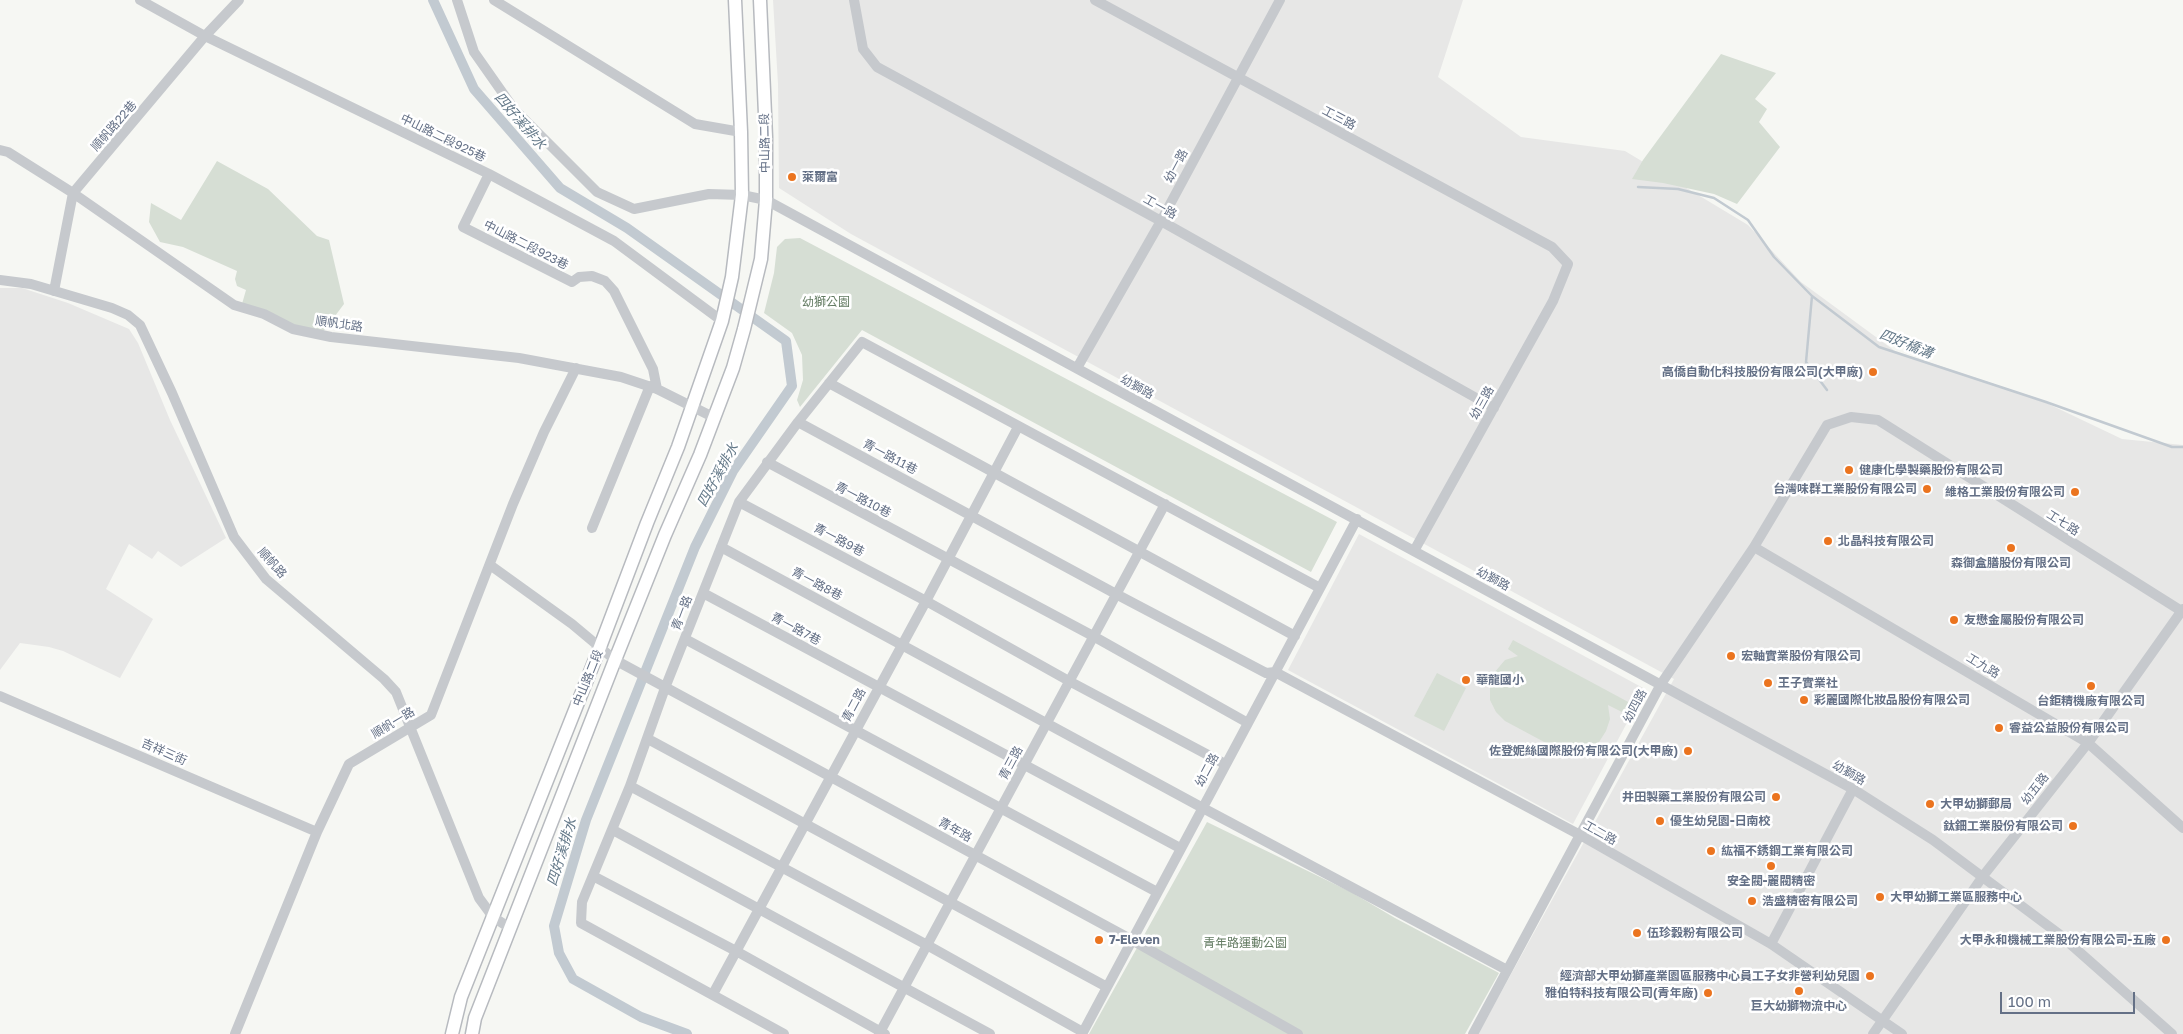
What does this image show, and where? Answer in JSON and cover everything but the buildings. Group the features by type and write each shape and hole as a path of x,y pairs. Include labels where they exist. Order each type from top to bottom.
{"main road":[{"name":"中山路二段","path":"452,1034 461,997 600,647 646,522 694,406 722,320 732,277 742,195 735,0"},
{"name":"中山路二段","path":"472,1034 475,1018 510,928 616,660 715,418 733,368 744,329 761,259 766,200 766,137 760,0"}],"street":[{"name":"中山路二段925巷","path":"140,0 205,36 489,174 614,241 722,320"},
{"name":"順帆路22巷","path":"54,291 73,192 205,36 239,0"},
{"name":"幼獅路","path":"457,0 474,52 514,109 597,192 634,209 709,194 742,195 766,200 1853,789 1933,840 2059,934 2172,1034"},
{"path":"494,0 695,124 741,132"},
{"name":"工一路","path":"854,0 863,49 877,67 1160,221 1494,408"},
{"name":"工三路","path":"1095,0 1552,247 1568,264"},
{"name":"幼一路","path":"1077,368 1160,221 1280,0"},
{"name":"順帆北路","path":"0,150 8,152 73,192 234,305 264,314 293,329 331,337 519,358 621,377 654,387 715,418"},
{"name":"中山路二段923巷","path":"489,174 463,228 572,282 579,277 592,276 605,281 614,291 653,369 654,387"},
{"name":"幼三路","path":"1414,551 1554,301 1568,264"},
{"name":"順帆路","path":"0,280 31,284 112,308 128,315 140,325 234,537 266,579 384,679 396,692 479,898 493,916 510,928"},
{"name":"青一路","path":"713,994 616,944 581,923 582,902 613,830 648,739 665,688 740,502 766,462 862,342 1018,427"},
{"name":"順帆一路","path":"234,1034 317,832 349,764 431,715 544,432 576,368"},
{"path":"829,383 1295,636"},
{"path":"592,528 654,387"},
{"name":"幼四路","path":"1473,1034 1661,684 1754,547 1827,425 1851,417"},
{"name":"工七路","path":"1851,417 1878,420 2183,610"},
{"name":"青一路11巷","path":"798,422 1116,594"},
{"path":"1018,427 1320,588"},
{"name":"青二路","path":"713,994 1018,427"},
{"name":"青一路10巷","path":"766,462 1093,636 1248,723"},
{"name":"青一路9巷","path":"740,502 1225,764"},
{"name":"青三路","path":"882,1033 950,901 976,856 1164,504"},
{"name":"幼二路","path":"1082,1033 1357,519"},
{"name":"青一路8巷","path":"721,547 1507,970"},
{"name":"工九路","path":"1754,547 2088,743 2183,828"},
{"name":"青年路","path":"490,565 616,660 1132,940 1298,1034"},
{"name":"青一路7巷","path":"703,593 1180,848"},
{"name":"工二路","path":"1116,594 1266,673 1275,672 1580,836 1771,944 1902,1034"},
{"name":"幼五路","path":"1873,1034 1983,876 2088,743 2183,610"},
{"path":"685,640 856,729 1157,892"},
{"name":"吉祥三街","path":"0,696 317,832"},
{"path":"648,739 1107,987"},
{"path":"630,786 927,945 1082,1033"},
{"path":"1771,944 1853,789"},
{"path":"613,830 990,1034"},
{"path":"594,876 882,1033"},
{"path":"713,994 784,1034"}],"shaded area":[{"path":"773,0 1463,0 1438,77 1521,137 1625,151 1748,225 1801,282 1895,351 2036,398 2122,439 2183,445 2183,1034 1478,1034 1674,679 851,234 779,188 778,84"},
{"path":"0,288 22,288 68,303 129,329 138,343 170,420 226,538 181,567 158,551 152,559 129,544 106,589 153,619 120,678 63,651 20,643 0,670"},
{"name":"華龍國小","path":"1359,534 1645,689 1573,824 1288,670"}],"green space":[{"path":"1721,54 1776,73 1755,99 1767,109 1759,122 1780,147 1737,204 1714,194 1663,183 1632,179 1643,160"},
{"path":"217,161 268,189 317,236 329,240 344,304 323,332 294,326 242,304 246,290 237,286 235,279 237,271 183,247 160,242 149,222 151,203 181,220"},
{"name":"幼獅公園","path":"800,238 1337,522 1311,572 862,330 800,407 797,400 803,380 802,355 792,333 764,313 774,273 777,247 785,239"},
{"path":"1513,640 1632,704 1626,714 1608,705 1610,719 1606,731 1599,742 1588,749 1576,752 1561,751 1505,721 1496,712 1490,700 1490,686 1494,673 1505,660 1518,656 1508,649"},
{"path":"1437,673 1466,688 1444,731 1414,716"},
{"name":"青年路運動公園","path":"1207,822 1351,892 1395,918 1499,973 1465,1034 1089,1034"}],"waterway":[{"name":"四好溪排水","path":"433,0 474,89 560,188 627,228 786,341 792,386 733,471 695,547 586,820 554,926 559,953 573,979 641,1017 687,1034"},
{"name":"四好橋溝","path":"1638,187 1678,189 1714,198 1748,220 1774,257 1812,296 1879,347 2046,402 2172,447 2183,447"},
{"path":"1812,296 1806,362 1827,390"}],"place":[{"name":"萊爾富","path":"792,177"},
{"name":"高僑自動化科技股份有限公司(大甲廠)","path":"1873,372"},
{"name":"健康化學製藥股份有限公司","path":"1849,470"},
{"name":"台灣味群工業股份有限公司","path":"1927,489"},
{"name":"維格工業股份有限公司","path":"2075,492"},
{"name":"北晶科技有限公司","path":"1828,541"},
{"name":"森御盒膳股份有限公司","path":"2011,548"},
{"name":"友懋金屬股份有限公司","path":"1954,620"},
{"name":"宏軸實業股份有限公司","path":"1731,656"},
{"name":"華龍國小","path":"1466,680"},
{"name":"王子實業社","path":"1768,683"},
{"name":"台鉅精機廠有限公司","path":"2091,686"},
{"name":"彩麗國際化妝品股份有限公司","path":"1804,700"},
{"name":"睿益公益股份有限公司","path":"1999,728"},
{"name":"佐登妮絲國際股份有限公司(大甲廠)","path":"1688,751"},
{"name":"井田製藥工業股份有限公司","path":"1776,797"},
{"name":"大甲幼獅郵局","path":"1930,804"},
{"name":"優生幼兒園-日南校","path":"1660,821"},
{"name":"鈦鈿工業股份有限公司","path":"2073,826"},
{"name":"紘福不銹鋼工業有限公司","path":"1711,851"},
{"name":"安全閥-麗閥精密","path":"1771,866"},
{"name":"大甲幼獅工業區服務中心","path":"1880,897"},
{"name":"浩盛精密有限公司","path":"1752,901"},
{"name":"伍珍穀粉有限公司","path":"1637,933"},
{"name":"7-Eleven","path":"1099,940"},
{"name":"大甲永和機械工業股份有限公司-五廠","path":"2166,940"},
{"name":"經濟部大甲幼獅產業園區服務中心員工子女非營利幼兒園","path":"1870,976"},
{"name":"巨大幼獅物流中心","path":"1799,991"},
{"name":"雅伯特科技有限公司(青年廠)","path":"1708,993"}]}
